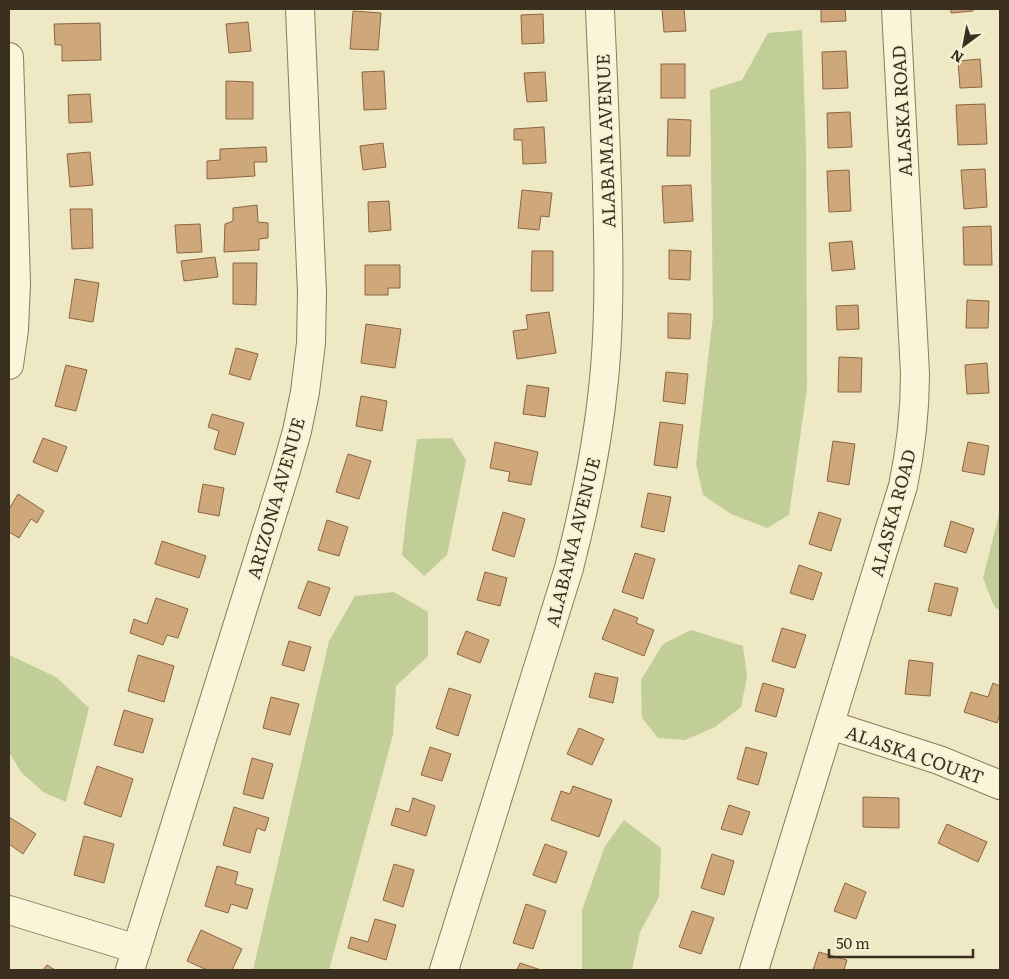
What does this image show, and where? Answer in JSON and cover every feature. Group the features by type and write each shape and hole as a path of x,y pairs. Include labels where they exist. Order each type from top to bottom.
{"street":[{"name":"ARIZONA AVENUE","path":"134,960 286,470 305,392 311,343 312,293 300,9"},
{"name":"ALABAMA AVENUE","path":"444,970 570,568 595,451 604,378 609,305 607,177 600,9"},
{"name":"ALASKA ROAD","path":"754,970 903,486 912,443 915,374 896,9"},
{"path":"9,57 16,283 14,330 9,364"},
{"name":"ALASKA COURT","path":"830,725 939,760 1000,785"},
{"path":"9,910 134,960"}],"green space":[{"path":"802,30 806,148 807,388 789,515 767,528 731,514 703,495 696,464 713,316 710,90 742,80 768,33"},
{"path":"452,438 466,460 447,555 424,576 402,555 417,439"},
{"path":"1000,510 1000,611 994,606 983,578"},
{"path":"394,592 428,612 428,656 396,686 393,735 329,970 253,970 329,641 355,596"},
{"path":"691,630 743,646 747,677 741,707 715,727 685,740 658,738 642,718 641,680 663,644"},
{"path":"9,655 56,677 89,708 66,802 43,792 21,772 9,752"},
{"path":"624,820 661,848 659,897 640,932 632,970 582,970 582,910 605,846"}],"building":[{"path":"662,9 684,9 686,31 664,32"},
{"path":"821,9 845,9 846,21 821,22"},
{"path":"951,9 973,9 973,11 951,13"},
{"path":"353,11 381,13 378,50 350,49"},
{"path":"543,14 544,43 522,44 521,15"},
{"path":"248,22 251,51 229,53 226,24"},
{"path":"100,23 101,60 62,61 62,45 55,45 54,24"},
{"path":"846,51 848,88 823,89 822,52"},
{"path":"980,59 982,87 960,88 958,61"},
{"path":"661,64 685,64 685,98 661,98"},
{"path":"384,71 386,109 364,110 362,72"},
{"path":"545,72 547,101 527,102 524,73"},
{"path":"226,81 253,82 253,119 226,119"},
{"path":"90,94 92,122 69,123 68,95"},
{"path":"985,104 987,144 958,145 956,105"},
{"path":"850,112 852,147 828,148 827,113"},
{"path":"668,119 691,120 690,156 667,156"},
{"path":"544,127 546,163 523,164 522,140 514,140 514,129"},
{"path":"383,143 386,167 363,170 360,146"},
{"path":"266,147 267,162 254,162 255,176 207,179 207,161 220,160 220,149"},
{"path":"90,152 93,185 70,187 67,154"},
{"path":"985,169 987,207 964,209 961,170"},
{"path":"849,170 851,211 829,212 827,171"},
{"path":"691,185 693,221 664,223 662,186"},
{"path":"522,190 552,193 549,217 541,216 539,230 518,228"},
{"path":"389,201 391,230 369,232 368,202"},
{"path":"257,205 258,222 268,223 268,238 259,239 259,250 224,252 225,224 233,221 233,208"},
{"path":"70,209 92,209 93,248 72,249"},
{"path":"200,224 202,252 177,253 175,225"},
{"path":"991,226 992,265 964,265 963,227"},
{"path":"852,241 855,269 832,271 829,243"},
{"path":"669,250 691,251 690,280 669,279"},
{"path":"532,251 553,251 553,291 531,291"},
{"path":"215,257 218,277 184,281 181,261"},
{"path":"233,263 257,263 256,305 233,304"},
{"path":"365,265 400,265 400,288 388,288 388,295 365,295"},
{"path":"75,279 99,283 93,322 69,318"},
{"path":"967,300 989,301 988,328 966,328"},
{"path":"858,305 859,329 837,330 836,306"},
{"path":"549,312 556,353 517,359 513,331 528,329 526,315"},
{"path":"668,313 691,314 690,339 668,338"},
{"path":"366,324 401,329 395,368 361,363"},
{"path":"236,348 258,354 250,380 229,374"},
{"path":"839,357 862,358 861,392 838,392"},
{"path":"987,363 989,393 967,394 965,365"},
{"path":"66,365 87,370 76,411 55,406"},
{"path":"666,372 688,374 685,404 663,401"},
{"path":"527,385 549,388 545,417 523,414"},
{"path":"361,396 387,401 382,431 356,426"},
{"path":"212,414 244,423 235,455 214,449 219,431 208,427"},
{"path":"660,422 683,425 677,468 654,465"},
{"path":"43,438 67,447 57,472 33,462"},
{"path":"833,441 855,444 849,485 827,481"},
{"path":"495,442 538,452 531,485 508,481 510,472 490,468"},
{"path":"968,442 989,446 984,475 962,471"},
{"path":"348,454 371,461 359,499 336,492"},
{"path":"203,484 224,488 219,516 198,512"},
{"path":"648,493 671,497 664,532 641,527"},
{"path":"18,494 44,511 37,523 31,519 19,538 9,532 9,509"},
{"path":"503,512 525,519 514,557 492,550"},
{"path":"819,512 841,519 831,551 809,544"},
{"path":"327,520 348,527 339,556 318,550"},
{"path":"951,521 974,529 966,553 944,546"},
{"path":"162,541 206,556 199,578 155,564"},
{"path":"635,553 655,559 643,599 622,592"},
{"path":"799,565 822,573 813,600 790,593"},
{"path":"485,572 507,578 500,606 477,600"},
{"path":"308,581 330,588 320,616 298,608"},
{"path":"935,583 958,588 951,616 928,611"},
{"path":"156,598 188,609 178,638 167,635 163,645 130,633 134,619 147,624"},
{"path":"614,609 638,618 636,623 654,630 644,656 602,639"},
{"path":"782,628 806,635 795,668 772,661"},
{"path":"466,631 489,640 480,663 457,654"},
{"path":"289,641 311,647 304,671 282,665"},
{"path":"138,655 174,666 164,702 128,691"},
{"path":"909,660 933,663 930,696 905,694"},
{"path":"595,673 618,678 613,703 589,697"},
{"path":"763,683 784,689 776,717 755,711"},
{"path":"993,683 1000,686 1000,713 997,723 964,712 971,692 988,697"},
{"path":"449,688 471,695 458,736 436,728"},
{"path":"271,697 299,704 290,735 263,728"},
{"path":"124,710 153,719 143,753 114,745"},
{"path":"579,728 604,739 592,765 567,754"},
{"path":"430,747 451,754 442,781 421,775"},
{"path":"746,747 767,753 758,785 737,779"},
{"path":"252,758 273,764 263,799 243,794"},
{"path":"97,766 133,779 121,817 84,804"},
{"path":"573,786 612,800 599,837 551,820 561,791 570,794"},
{"path":"863,797 899,798 899,828 863,827"},
{"path":"413,798 435,806 426,836 391,825 396,808 409,812"},
{"path":"729,805 750,812 742,835 721,829"},
{"path":"234,807 269,818 265,831 257,828 250,853 223,845"},
{"path":"9,817 36,834 23,854 9,844"},
{"path":"947,824 987,842 978,862 938,843"},
{"path":"84,836 114,844 104,883 74,875"},
{"path":"545,844 567,852 556,883 533,875"},
{"path":"712,854 734,861 724,895 701,888"},
{"path":"394,864 414,870 403,907 383,900"},
{"path":"217,866 238,872 235,884 253,889 247,909 231,904 228,913 205,906"},
{"path":"845,883 866,892 856,919 834,911"},
{"path":"526,904 546,911 533,949 513,943"},
{"path":"692,911 714,918 701,954 679,947"},
{"path":"375,919 396,925 386,960 348,948 351,937 368,942"},
{"path":"201,930 242,949 232,970 207,970 187,961"},
{"path":"819,952 847,960 844,970 813,970"},
{"path":"520,963 541,970 517,970"},
{"path":"47,965 55,970 43,970"}]}
